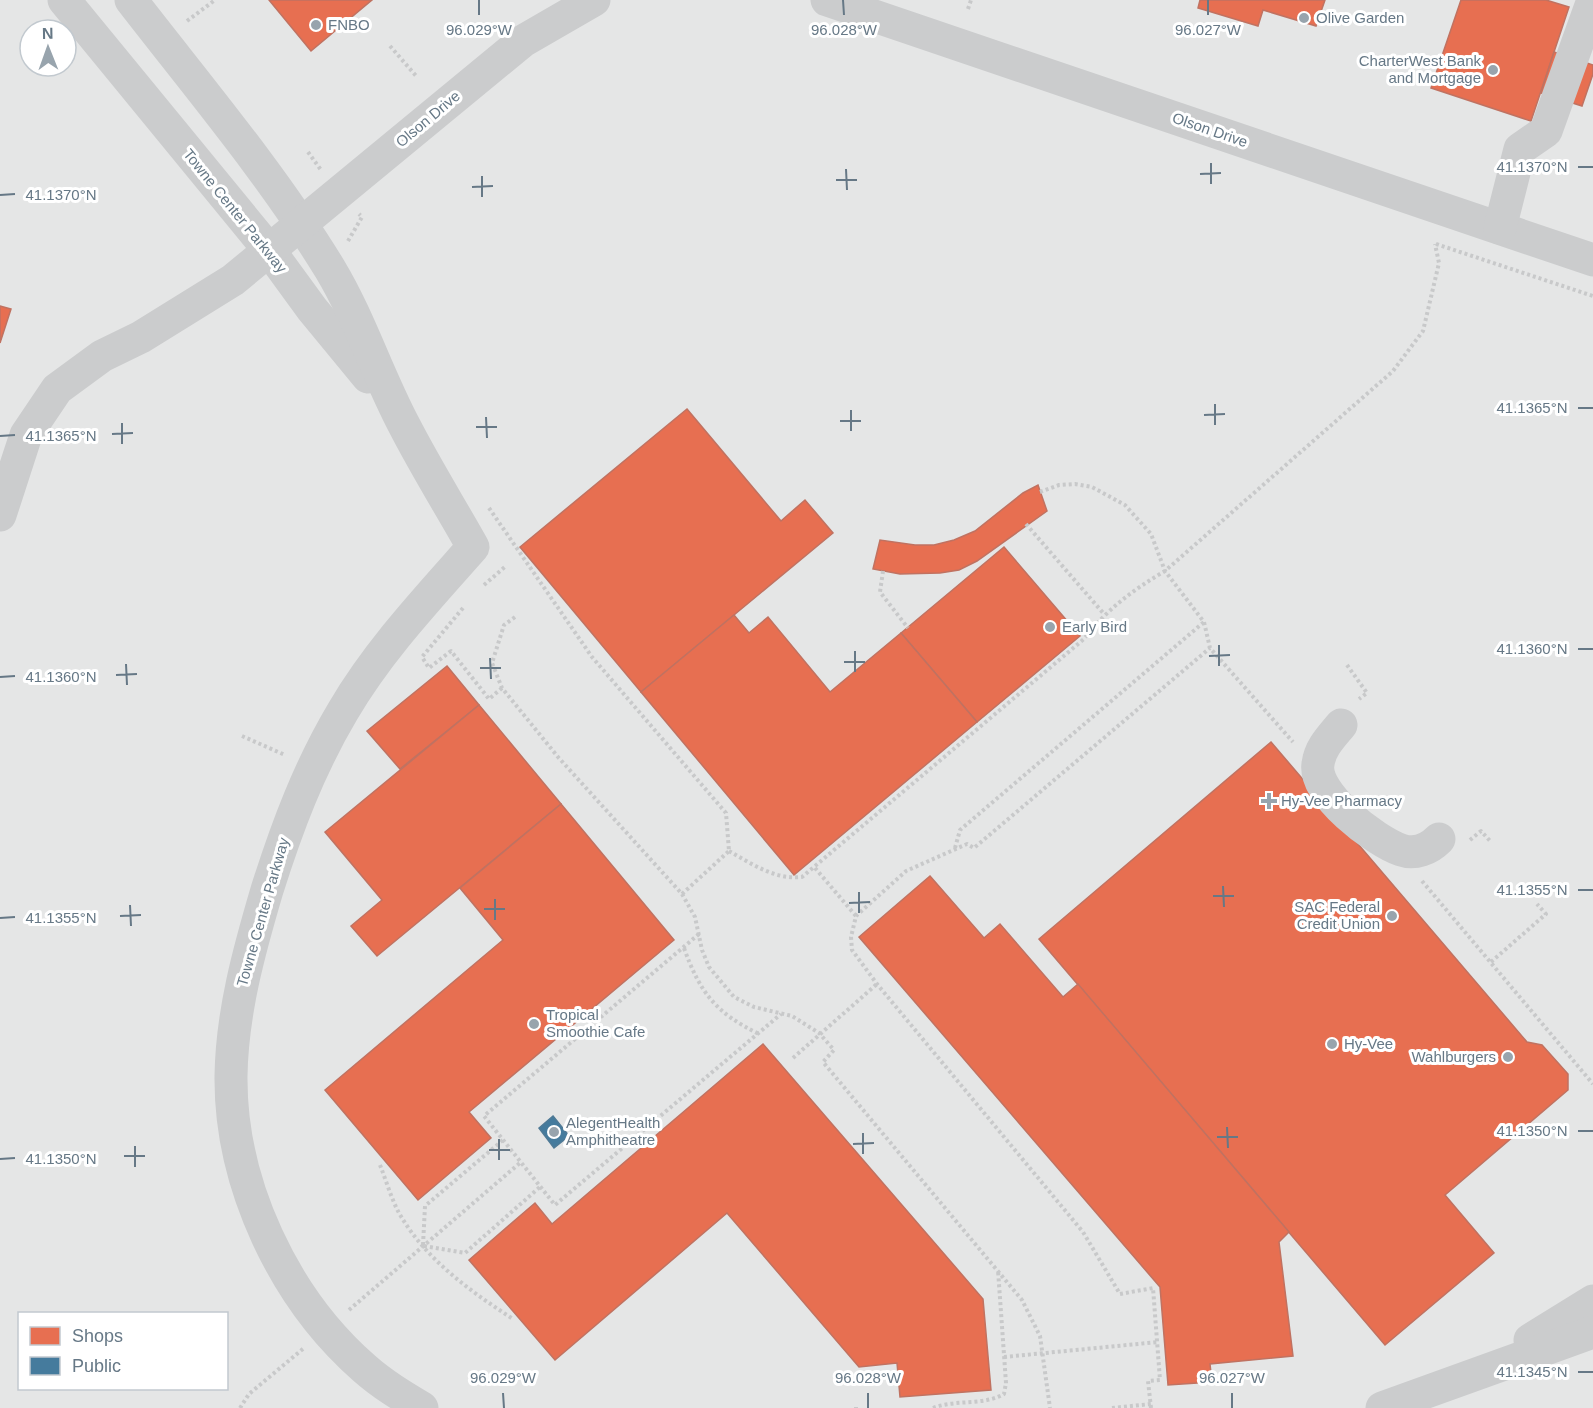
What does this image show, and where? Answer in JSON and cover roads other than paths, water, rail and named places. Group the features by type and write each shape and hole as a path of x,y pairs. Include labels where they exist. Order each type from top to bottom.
{"street":[{"name":"Towne Center Parkway","path":"64,0 269,250 403,424"},
{"name":"Towne Center Parkway","path":"130,0 302,223 332,272 403,424 473,547 419,608 364,680 323,745 302,790 285,832 248,957 236,1016 231,1078 238,1144 253,1200 262,1224 294,1286 340,1344 364,1369 422,1408"},
{"name":"Olson Drive","path":"0,515 26,435 57,389 102,356 141,337 216,291 523,41 594,0"},
{"name":"Olson Drive","path":"827,0 1593,260"},
{"path":"1500,228 1520,149 1546,131 1593,0"},
{"path":"1341,725 1322,748 1317,766 1319,781 1347,814 1370,834 1402,851 1419,851 1431,847 1439,839"},
{"path":"1446,1385 1495,1361 1593,1300"},
{"path":"1382,1408 1593,1332"}],"place":[{"name":"Olive Garden","path":"1304,18"},
{"name":"FNBO","path":"316,25"},
{"name":"CharterWest Bank and Mortgage","path":"1493,70"},
{"name":"Early Bird","path":"1050,627"},
{"name":"Hy-Vee Pharmacy","path":"1269,801"},
{"name":"SAC Federal Credit Union","path":"1392,916"},
{"name":"Tropical Smoothie Cafe","path":"534,1024"},
{"name":"Hy-Vee","path":"1332,1044"},
{"name":"Wahlburgers","path":"1508,1057"},
{"name":"AlegentHealth Amphitheatre","path":"554,1132"}]}
